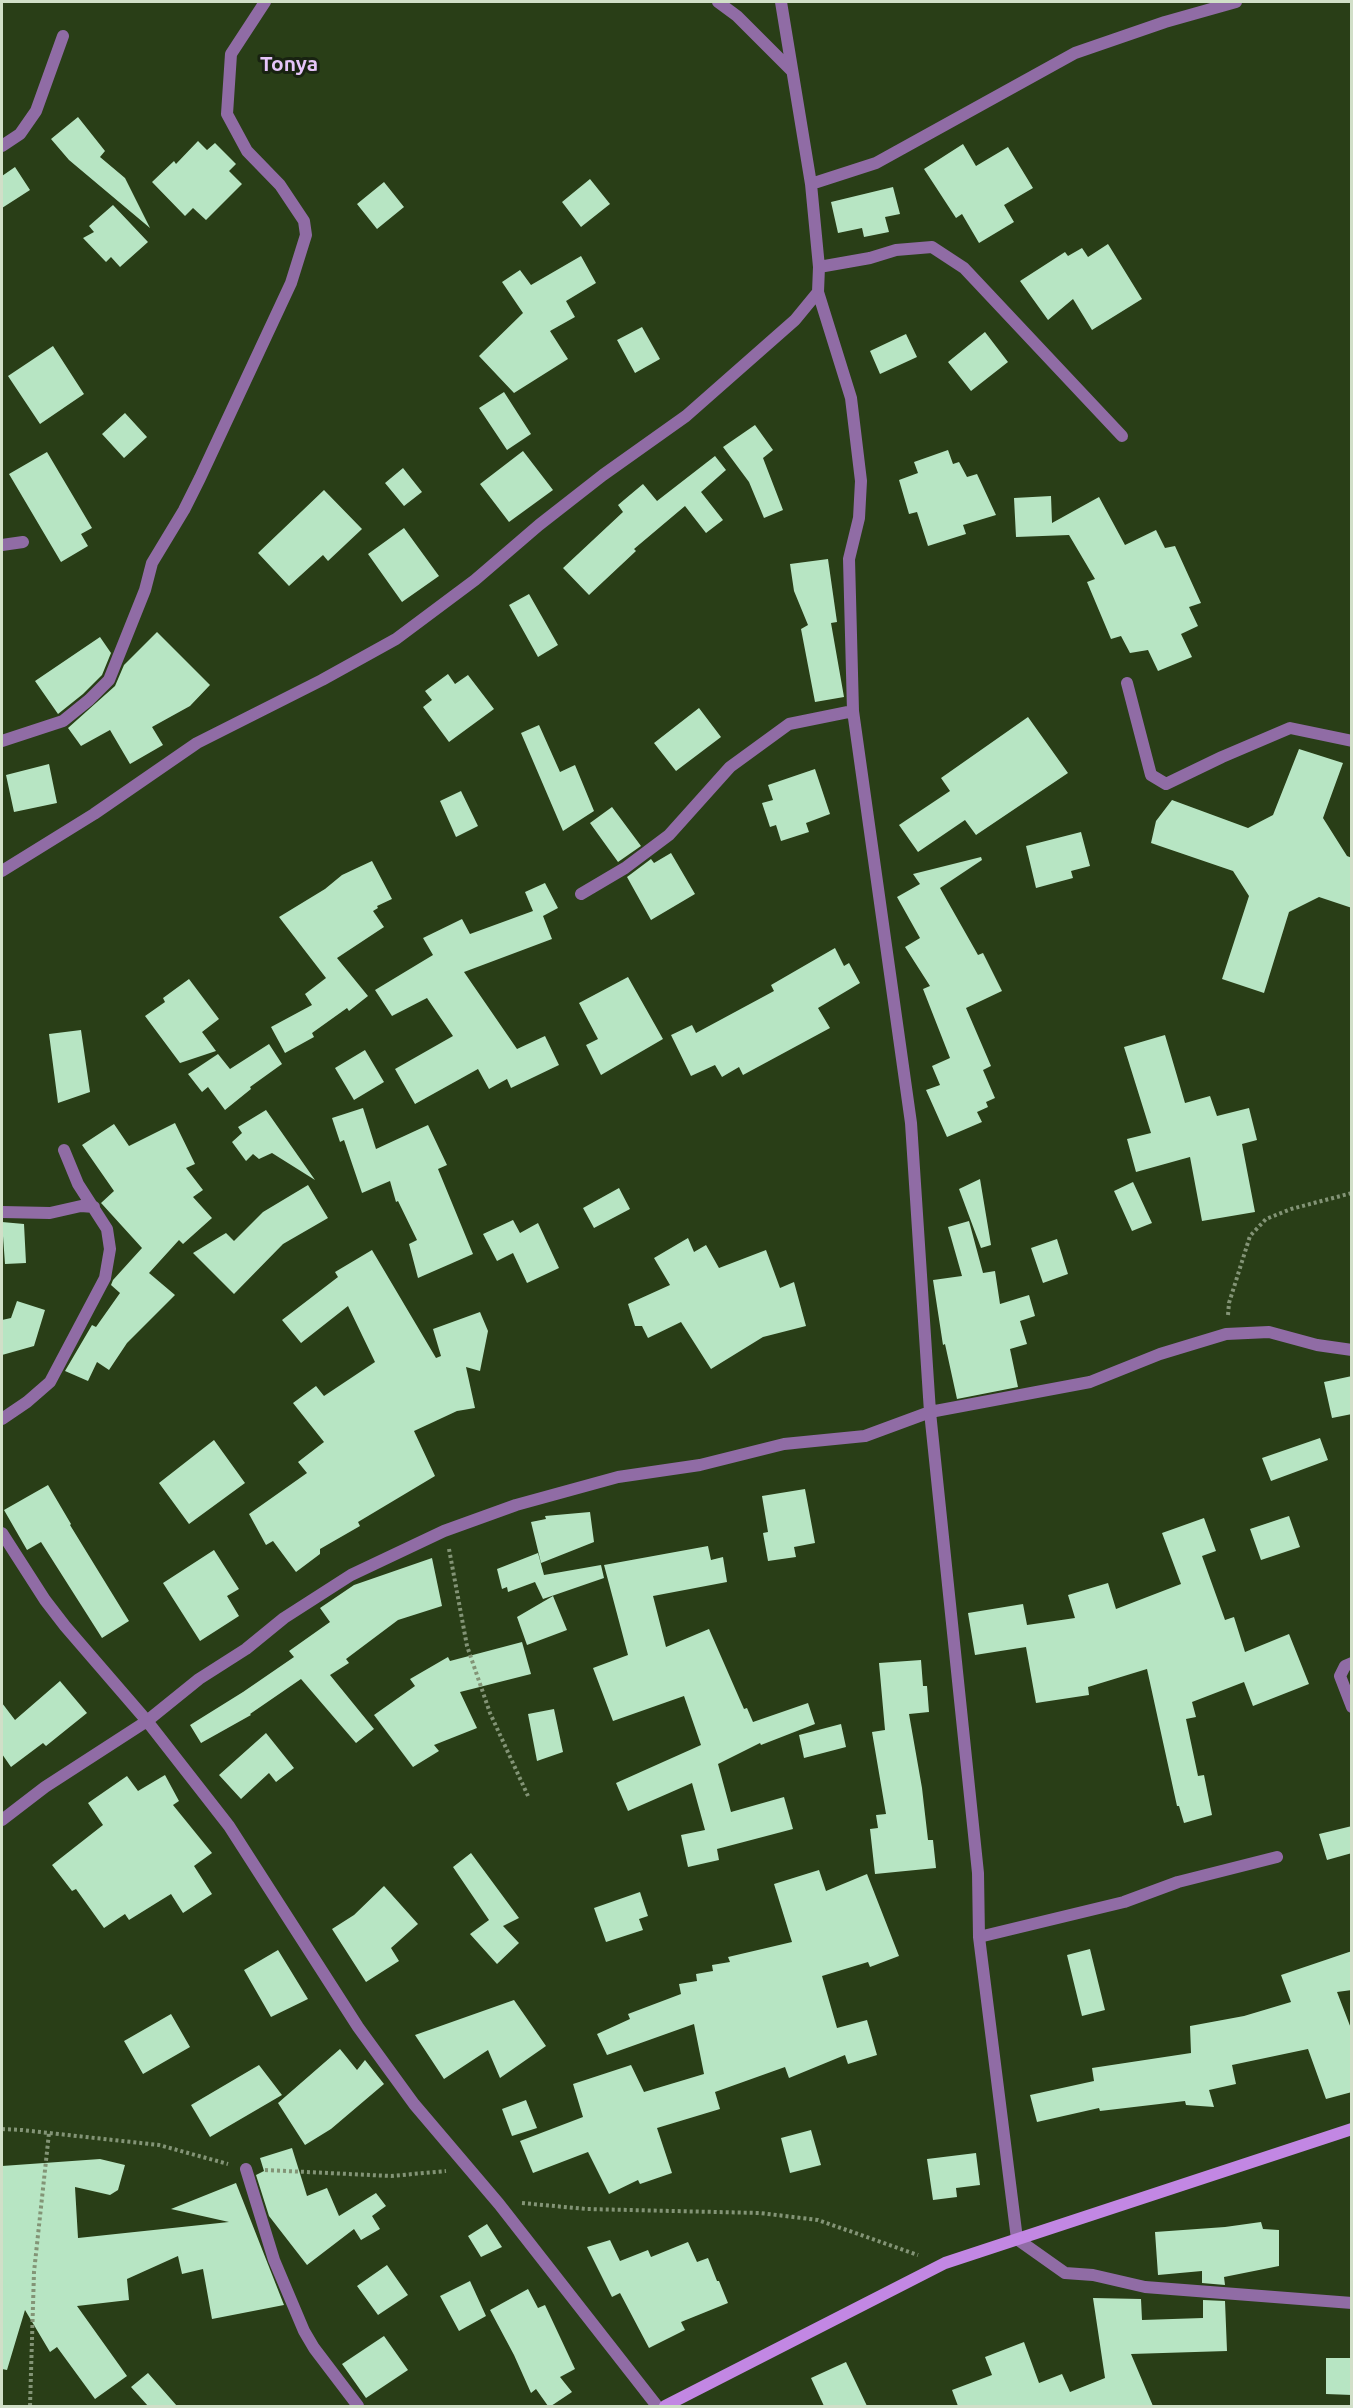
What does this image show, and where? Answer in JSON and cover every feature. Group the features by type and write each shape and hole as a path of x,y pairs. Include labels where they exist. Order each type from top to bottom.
{"street":[{"path":"2,741 63,720 89,700 109,680 145,590 152,563 200,478 291,284 306,235 304,220 280,185 247,151 227,114 231,54 265,2"},
{"path":"718,2 737,16 792,71"},
{"path":"781,2 811,184 819,267 818,292 850,398 861,481 859,518 849,559 853,711 911,1124 930,1412 978,1873 979,1937 1017,2239 1065,2273 1093,2275 1145,2287 1352,2303"},
{"path":"811,184 876,163 1075,53 1165,22 1236,2"},
{"path":"2,146 20,134 36,111 63,36"},
{"path":"819,267 870,258 896,250 932,247 964,268 1122,436"},
{"path":"2,871 94,814 198,743 322,680 396,639 475,580 539,525 603,475 686,416 795,320 818,292"},
{"path":"2,545 23,542"},
{"path":"1127,683 1151,775 1166,784 1222,757 1290,729 1352,741"},
{"path":"581,894 625,868 669,835 730,767 789,724 853,711"},
{"path":"2,1419 50,1382 105,1278 110,1249 107,1229 78,1184 64,1150"},
{"path":"2,1212 50,1213 81,1206 94,1207"},
{"path":"2,1820 45,1786 147,1721 199,1679 246,1649 284,1618 351,1575 444,1531 516,1504 618,1477 700,1465 784,1444 865,1436 930,1412 1090,1382 1160,1354 1226,1334 1269,1332 1317,1345 1352,1350"},
{"path":"2,1533 45,1600 65,1626 147,1721 229,1826 358,2027 414,2104 499,2204 657,2406"},
{"path":"1352,1663 1345,1666 1340,1676 1352,1707"},
{"path":"979,1937 1124,1902 1178,1882 1277,1857"},
{"path":"665,2406 945,2263 1352,2129"},
{"path":"246,2169 271,2250 304,2331 358,2406"}],"path":[{"path":"1226,1334 1229,1303 1250,1236 1266,1219 1291,1209 1352,1193"},
{"path":"444,1531 454,1570 468,1646 490,1713 528,1796"},
{"path":"30,2406 34,2272 49,2133"},
{"path":"499,2204 533,2202 586,2209 760,2213 818,2220 945,2263"}],"building":[{"path":"78,117 105,151 100,157 125,178 150,228 69,160 51,139"},
{"path":"198,141 207,150 215,143 236,164 229,171 242,184 206,220 193,208 185,216 152,182 174,161 176,164"},
{"path":"963,144 976,166 1008,147 1033,188 1004,205 1014,222 979,243 962,214 956,218 924,169"},
{"path":"15,167 30,190 2,208 2,176"},
{"path":"590,179 610,204 581,227 562,202"},
{"path":"384,182 404,207 377,229 357,204"},
{"path":"893,187 900,214 885,217 889,232 864,237 862,228 838,233 831,202"},
{"path":"113,205 148,242 120,267 111,257 106,262 83,238 94,232 89,226"},
{"path":"1108,244 1142,299 1092,330 1073,299 1048,320 1020,281 1065,252 1068,256 1082,248 1088,257"},
{"path":"581,256 596,283 566,301 575,317 550,331 568,359 514,393 479,356 523,313 502,282 520,270 531,285"},
{"path":"642,327 660,359 635,373 617,340"},
{"path":"985,332 1008,362 971,391 948,362"},
{"path":"906,334 917,357 880,374 870,351"},
{"path":"53,346 84,394 40,424 8,376"},
{"path":"504,392 531,434 507,450 479,408"},
{"path":"125,413 147,437 124,458 102,434"},
{"path":"755,425 773,450 763,458 783,510 764,518 749,482 723,447"},
{"path":"948,450 953,464 959,462 967,477 977,474 996,515 963,525 966,534 928,546 917,512 909,514 899,480 918,473 914,462"},
{"path":"523,451 553,490 509,522 480,484"},
{"path":"47,452 92,528 81,534 88,546 61,562 9,474"},
{"path":"715,456 726,470 701,492 723,520 706,533 685,506 634,549 636,551 589,595 563,568 623,512 618,505 643,484 657,501"},
{"path":"403,468 422,492 404,506 385,483"},
{"path":"324,490 362,529 328,561 323,555 289,586 258,553"},
{"path":"1051,496 1052,523 1099,497 1125,545 1156,530 1165,548 1175,546 1201,603 1189,607 1198,626 1181,634 1192,657 1158,671 1148,650 1130,653 1121,636 1111,639 1087,582 1095,579 1069,535 1016,537 1014,498"},
{"path":"404,528 439,576 402,602 368,554"},
{"path":"828,559 837,622 831,623 844,697 815,702 801,629 808,625 794,591 790,564"},
{"path":"529,594 558,645 538,657 509,605"},
{"path":"157,632 210,685 190,706 152,727 163,745 130,764 110,730 81,746 68,728 115,686 124,665"},
{"path":"100,637 111,653 102,675 58,714 35,681"},
{"path":"448,674 455,684 468,675 494,709 449,742 423,707 432,700 425,691"},
{"path":"699,708 721,737 676,771 654,743"},
{"path":"1028,717 1068,773 976,835 965,820 918,852 899,825 950,791 941,778"},
{"path":"539,725 560,772 575,765 594,811 563,831 521,733"},
{"path":"1299,749 1343,763 1323,818 1347,856 1352,858 1352,908 1319,897 1289,912 1264,993 1222,979 1249,896 1233,871 1151,843 1156,821 1172,800 1248,828 1273,815"},
{"path":"49,764 57,803 14,812 6,775"},
{"path":"815,769 830,814 806,823 809,832 781,841 776,825 770,827 762,803 773,800 768,785"},
{"path":"461,791 478,826 456,837 440,801"},
{"path":"612,807 641,846 618,862 590,823"},
{"path":"1081,832 1090,866 1071,871 1073,878 1036,888 1026,846"},
{"path":"671,853 695,894 651,920 627,877 651,859 654,863"},
{"path":"981,857 982,860 940,888 978,955 983,953 1002,991 966,1008 991,1066 983,1070 995,1098 986,1102 988,1107 977,1112 982,1122 947,1137 926,1090 940,1085 932,1066 950,1058 923,989 930,986 905,947 920,938 897,897 920,884 913,874"},
{"path":"372,861 392,899 377,906 378,908 373,911 384,927 337,958 368,996 349,1011 347,1008 312,1033 314,1037 285,1053 271,1027 312,1005 305,994 326,978 279,917 325,889 342,875"},
{"path":"545,883 558,908 543,916 552,939 464,972 517,1049 545,1036 559,1065 511,1088 507,1079 489,1089 478,1069 415,1104 395,1069 453,1036 427,998 392,1016 375,990 433,955 423,938 462,919 470,934 533,911 525,892"},
{"path":"835,948 844,966 849,963 860,983 818,1008 830,1028 743,1075 739,1067 722,1077 715,1065 691,1076 671,1035 692,1025 696,1033 774,991 771,985"},
{"path":"628,977 663,1039 601,1075 586,1045 598,1039 579,1003"},
{"path":"189,979 219,1019 202,1032 216,1051 180,1063 145,1016 165,1002 163,998"},
{"path":"81,1030 90,1092 58,1103 49,1034"},
{"path":"1165,1035 1185,1103 1210,1096 1217,1116 1249,1108 1257,1140 1242,1144 1255,1212 1202,1221 1190,1157 1136,1172 1127,1139 1151,1133 1124,1047"},
{"path":"269,1044 282,1064 250,1087 251,1089 225,1110 208,1087 202,1092 188,1074 218,1054 230,1069"},
{"path":"365,1050 384,1082 354,1100 335,1068"},
{"path":"363,1108 376,1149 428,1125 447,1165 438,1169 473,1254 418,1278 409,1244 417,1240 398,1201 396,1202 390,1181 362,1193 344,1140 340,1142 332,1118"},
{"path":"266,1110 315,1180 272,1153 259,1159 253,1154 246,1161 232,1142 242,1133 238,1127"},
{"path":"175,1123 195,1164 186,1168 203,1190 193,1197 212,1218 183,1244 179,1240 149,1273 175,1295 127,1343 109,1370 97,1362 88,1381 65,1371 92,1325 96,1327 120,1293 111,1285 113,1280 142,1248 101,1203 114,1191 82,1145 114,1124 129,1146"},
{"path":"980,1179 991,1245 981,1248 959,1189"},
{"path":"1133,1182 1152,1223 1132,1231 1114,1191"},
{"path":"308,1185 328,1218 283,1244 234,1294 193,1253 226,1233 234,1241 263,1212"},
{"path":"619,1188 630,1209 594,1228 583,1208"},
{"path":"513,1220 520,1233 538,1223 559,1268 527,1283 513,1253 497,1261 483,1234"},
{"path":"969,1221 983,1273 995,1271 1000,1304 1029,1295 1035,1316 1020,1321 1027,1344 1010,1349 1018,1387 957,1399 945,1344 943,1345 933,1280 962,1276 948,1227"},
{"path":"2,1222 24,1224 26,1263 5,1264"},
{"path":"688,1238 694,1252 706,1245 719,1268 766,1250 780,1288 794,1282 806,1326 763,1337 711,1369 681,1322 648,1338 642,1326 635,1326 628,1304 670,1285 654,1258"},
{"path":"1057,1239 1068,1274 1043,1283 1031,1248"},
{"path":"372,1250 436,1358 441,1356 433,1329 480,1312 488,1331 480,1371 466,1367 475,1408 457,1411 414,1431 435,1476 358,1522 360,1526 320,1549 320,1554 296,1572 273,1541 266,1545 249,1514 307,1473 298,1462 324,1442 293,1403 316,1386 324,1396 375,1362 348,1306 301,1343 282,1320 338,1277 335,1272"},
{"path":"17,1301 45,1310 34,1346 2,1355 2,1320 11,1318"},
{"path":"1352,1376 1352,1414 1332,1418 1324,1382"},
{"path":"1320,1438 1328,1460 1271,1481 1262,1458"},
{"path":"214,1440 245,1483 189,1524 159,1483"},
{"path":"48,1485 129,1621 102,1638 41,1542 27,1550 4,1510"},
{"path":"805,1489 815,1543 794,1547 796,1557 768,1561 763,1533 768,1532 762,1496"},
{"path":"590,1512 594,1542 541,1563 531,1522 546,1519 545,1516"},
{"path":"1289,1516 1300,1547 1261,1560 1250,1529"},
{"path":"1204,1518 1216,1551 1202,1556 1225,1620 1234,1617 1245,1652 1289,1634 1309,1684 1253,1706 1244,1682 1192,1702 1196,1717 1186,1719 1198,1776 1204,1775 1212,1815 1184,1823 1179,1806 1177,1806 1147,1669 1088,1687 1089,1695 1036,1703 1026,1647 975,1655 968,1613 1023,1604 1027,1625 1075,1618 1068,1595 1108,1583 1116,1609 1181,1584 1162,1533"},
{"path":"708,1546 711,1560 723,1557 727,1582 653,1596 666,1647 709,1629 744,1709 747,1708 753,1722 808,1703 815,1724 761,1745 760,1743 718,1764 731,1812 784,1797 793,1829 717,1849 719,1860 688,1867 681,1835 705,1830 692,1783 628,1811 616,1783 701,1745 684,1696 613,1721 593,1668 628,1655 604,1565"},
{"path":"214,1550 239,1589 227,1596 239,1616 200,1641 163,1583"},
{"path":"538,1553 544,1575 601,1565 604,1578 543,1599 535,1582 508,1592 507,1587 502,1589 497,1569"},
{"path":"432,1558 442,1606 398,1620 346,1659 349,1663 330,1675 374,1729 356,1743 301,1679 251,1715 201,1743 190,1725 294,1657 289,1651 330,1622 320,1608 354,1585"},
{"path":"553,1596 567,1630 527,1645 517,1617"},
{"path":"522,1642 531,1674 460,1692 477,1728 434,1745 439,1751 413,1767 374,1715 415,1686 410,1679 448,1657 450,1661"},
{"path":"921,1660 923,1686 927,1686 929,1712 909,1714 922,1788 928,1840 933,1840 936,1868 875,1874 870,1829 878,1828 876,1815 886,1814 872,1732 885,1730 879,1663"},
{"path":"60,1681 87,1713 46,1746 43,1743 11,1767 2,1754 2,1703 15,1720"},
{"path":"554,1709 563,1752 537,1761 528,1714"},
{"path":"841,1724 846,1747 804,1758 799,1735"},
{"path":"266,1733 294,1768 276,1782 269,1773 241,1799 219,1775"},
{"path":"165,1775 179,1801 173,1805 212,1853 194,1866 212,1894 183,1913 171,1894 129,1920 125,1914 104,1928 76,1889 72,1891 52,1865 103,1825 88,1803 127,1776 138,1791"},
{"path":"1352,1826 1352,1853 1327,1860 1319,1834"},
{"path":"471,1853 519,1918 503,1926 519,1943 497,1964 470,1934 489,1920 453,1867"},
{"path":"819,1870 826,1891 867,1874 899,1956 870,1967 868,1962 822,1976 837,2028 867,2020 877,2055 848,2064 845,2055 789,2078 785,2067 715,2092 720,2109 657,2128 672,2173 640,2184 638,2180 609,2194 588,2152 533,2173 520,2141 583,2117 573,2084 631,2065 644,2092 704,2074 694,2024 607,2055 597,2034 630,2019 628,2014 681,1994 679,1984 697,1981 696,1974 713,1971 712,1965 730,1962 728,1957 792,1942 774,1884"},
{"path":"384,1886 418,1924 391,1948 399,1961 366,1982 332,1929 354,1915"},
{"path":"640,1892 648,1916 639,1919 643,1930 606,1942 594,1908"},
{"path":"1090,1949 1105,2010 1082,2016 1067,1955"},
{"path":"278,1950 308,1999 271,2017 244,1970"},
{"path":"1352,1951 1352,1990 1337,1992 1352,2031 1352,2092 1326,2099 1308,2049 1232,2065 1236,2084 1209,2090 1214,2107 1186,2105 1185,2101 1100,2111 1099,2108 1037,2122 1030,2095 1094,2081 1092,2068 1191,2053 1190,2026 1244,2016 1291,2002 1281,1975"},
{"path":"514,2000 546,2046 500,2078 488,2050 444,2079 415,2035"},
{"path":"171,2014 190,2047 143,2074 124,2041"},
{"path":"340,2049 357,2070 365,2060 384,2084 331,2129 305,2145 278,2103"},
{"path":"259,2065 282,2095 210,2137 191,2105"},
{"path":"526,2100 537,2128 512,2136 502,2109"},
{"path":"811,2130 821,2165 790,2173 781,2138"},
{"path":"292,2148 307,2196 327,2188 339,2216 376,2193 386,2206 372,2216 380,2229 361,2240 354,2229 307,2265 269,2216 256,2175 264,2171 260,2158"},
{"path":"976,2153 980,2185 956,2188 957,2197 933,2200 927,2159"},
{"path":"100,2159 125,2165 118,2190 110,2195 75,2187 78,2238 229,2222 171,2209 236,2183 284,2305 212,2319 203,2269 182,2274 178,2256 127,2279 129,2300 77,2306 127,2376 95,2399 57,2347 50,2352 25,2310 7,2370 2,2369 2,2166"},
{"path":"1261,2222 1263,2229 1279,2230 1279,2266 1224,2277 1225,2285 1202,2283 1202,2271 1158,2275 1155,2232"},
{"path":"487,2224 502,2247 481,2257 468,2236"},
{"path":"610,2240 620,2261 648,2250 651,2257 688,2242 697,2262 708,2258 728,2303 681,2322 685,2330 649,2348 620,2293 612,2297 587,2247"},
{"path":"387,2265 408,2295 378,2315 357,2286"},
{"path":"470,2281 486,2316 459,2331 440,2296"},
{"path":"528,2289 538,2308 545,2305 575,2369 560,2377 572,2392 551,2406 548,2406 536,2389 531,2393 490,2310"},
{"path":"1093,2298 1141,2299 1142,2320 1203,2318 1203,2300 1225,2301 1227,2351 1131,2354 1153,2406 958,2406 952,2390 992,2375 985,2357 1024,2342 1039,2383 1062,2374 1070,2392 1105,2378"},
{"path":"384,2336 408,2370 366,2398 342,2364"},
{"path":"1326,2358 1352,2358 1352,2395 1326,2394"},
{"path":"846,2362 867,2406 824,2406 811,2378"},
{"path":"148,2373 177,2406 148,2406 131,2387"}],"district":[{"name":"Tonya","path":"289,64"}]}
